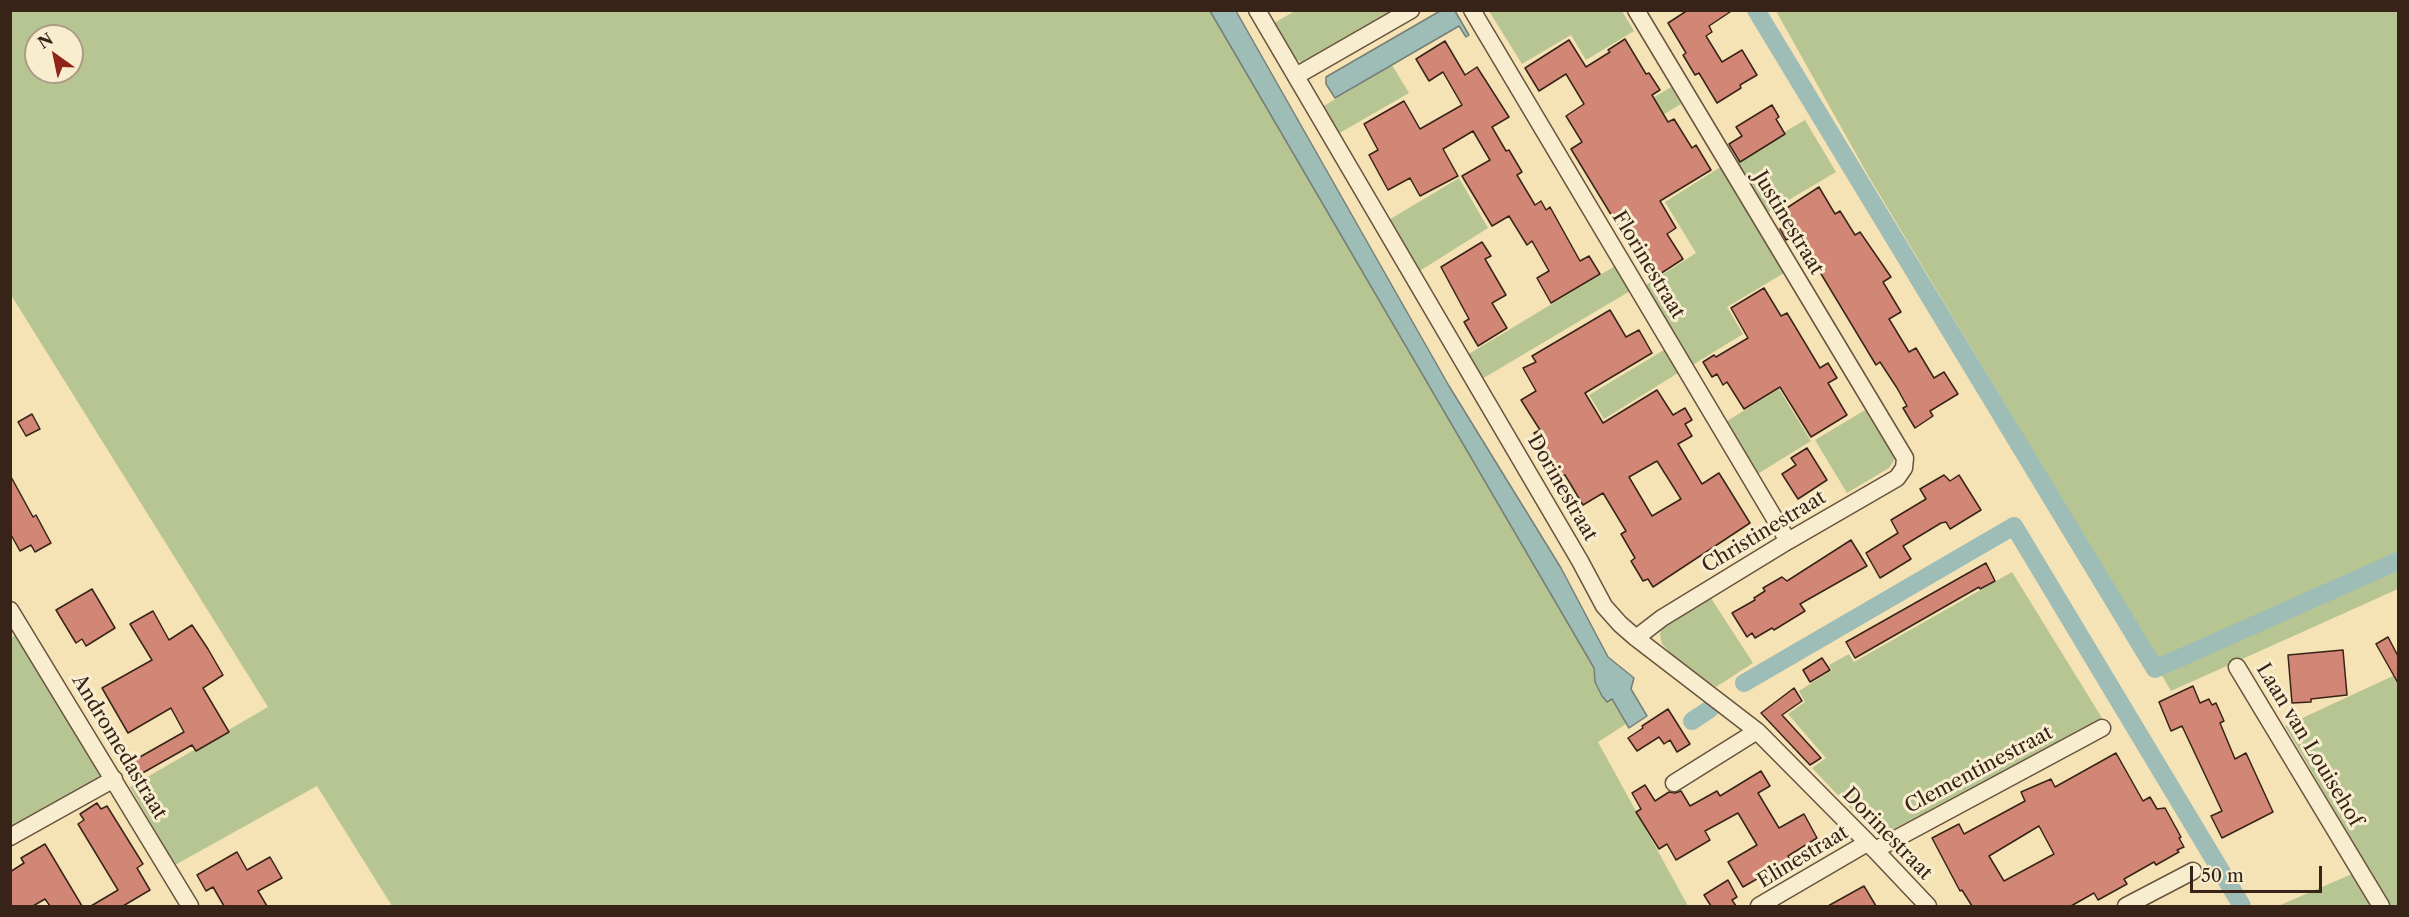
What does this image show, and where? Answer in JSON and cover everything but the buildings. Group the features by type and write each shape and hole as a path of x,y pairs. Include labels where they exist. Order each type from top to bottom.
{"street":[{"name":"Dorinestraat","path":"1257,10 1580,561 1604,606 1636,638 1757,731 1928,906"},
{"path":"1296,76 1411,10"},
{"name":"Florinestraat","path":"1472,10 1788,541"},
{"name":"Justinestraat","path":"1636,10 1905,458"},
{"name":"Christinestraat","path":"1636,638 1662,618 1788,541 1898,478 1904,468 1905,458"},
{"name":"Andromedastraat","path":"10,610 190,906"},
{"name":"Laan van Louisehof","path":"2237,667 2381,906"},
{"name":"Clementinestraat","path":"1871,846 2102,728"},
{"path":"1674,783 1757,731"},
{"path":"10,837 114,779"},
{"name":"Elinestraat","path":"1760,906 1871,846"},
{"path":"2126,906 2193,871"}],"green space":[{"path":"10,11 1211,11 1594,668 1595,682 1602,696 1607,701 1611,699 1626,724 1598,742 1688,906 392,906 317,786 175,865 130,787 268,707 11,295"},
{"path":"1295,11 1398,11 1303,63 1294,58 1274,23"},
{"path":"1489,11 1622,11 1634,31 1586,60 1571,35 1522,64"},
{"path":"1776,11 2398,11 2398,589 2171,691 2015,421 1869,177"},
{"path":"1392,65 1409,93 1338,134 1322,107"},
{"path":"1671,87 1681,104 1628,136 1618,119"},
{"path":"1805,120 1836,172 1765,214 1733,162"},
{"path":"1722,166 1784,273 1727,307 1743,334 1691,366 1643,287 1696,253 1665,202"},
{"path":"1459,178 1488,228 1418,272 1387,221"},
{"path":"1615,266 1630,291 1482,379 1467,355"},
{"path":"1664,350 1678,373 1604,419 1589,395"},
{"path":"1779,389 1811,441 1756,475 1724,423"},
{"path":"1865,410 1895,459 1889,468 1847,493 1815,440"},
{"path":"2012,572 2102,718 1881,836 1875,834 1812,768 1826,758 1788,714 1805,702 1799,691 1832,670 1829,665 1849,654 1854,662"},
{"path":"1709,595 1753,663 1716,687 1677,660 1662,644 1660,635 1662,626"},
{"path":"23,630 101,770 101,777 11,833 11,638"},
{"path":"2395,675 2398,682 2398,906 2391,906 2285,726"},
{"path":"2352,874 2371,906 2278,906"}],"water":[{"path":"1210,11 1236,11 1449,386 1561,568 1608,657 1634,678 1631,689 1647,716 1629,728 1612,699 1607,702 1602,696 1595,682 1594,668"},
{"path":"1440,11 1455,11 1469,35 1466,37 1459,26 1335,98 1326,84 1326,77"}],"waterway":[{"path":"1756,10 2155,669 2398,561"},
{"path":"1744,683 2014,526 2242,906"},
{"path":"1692,721 1710,709"}]}
